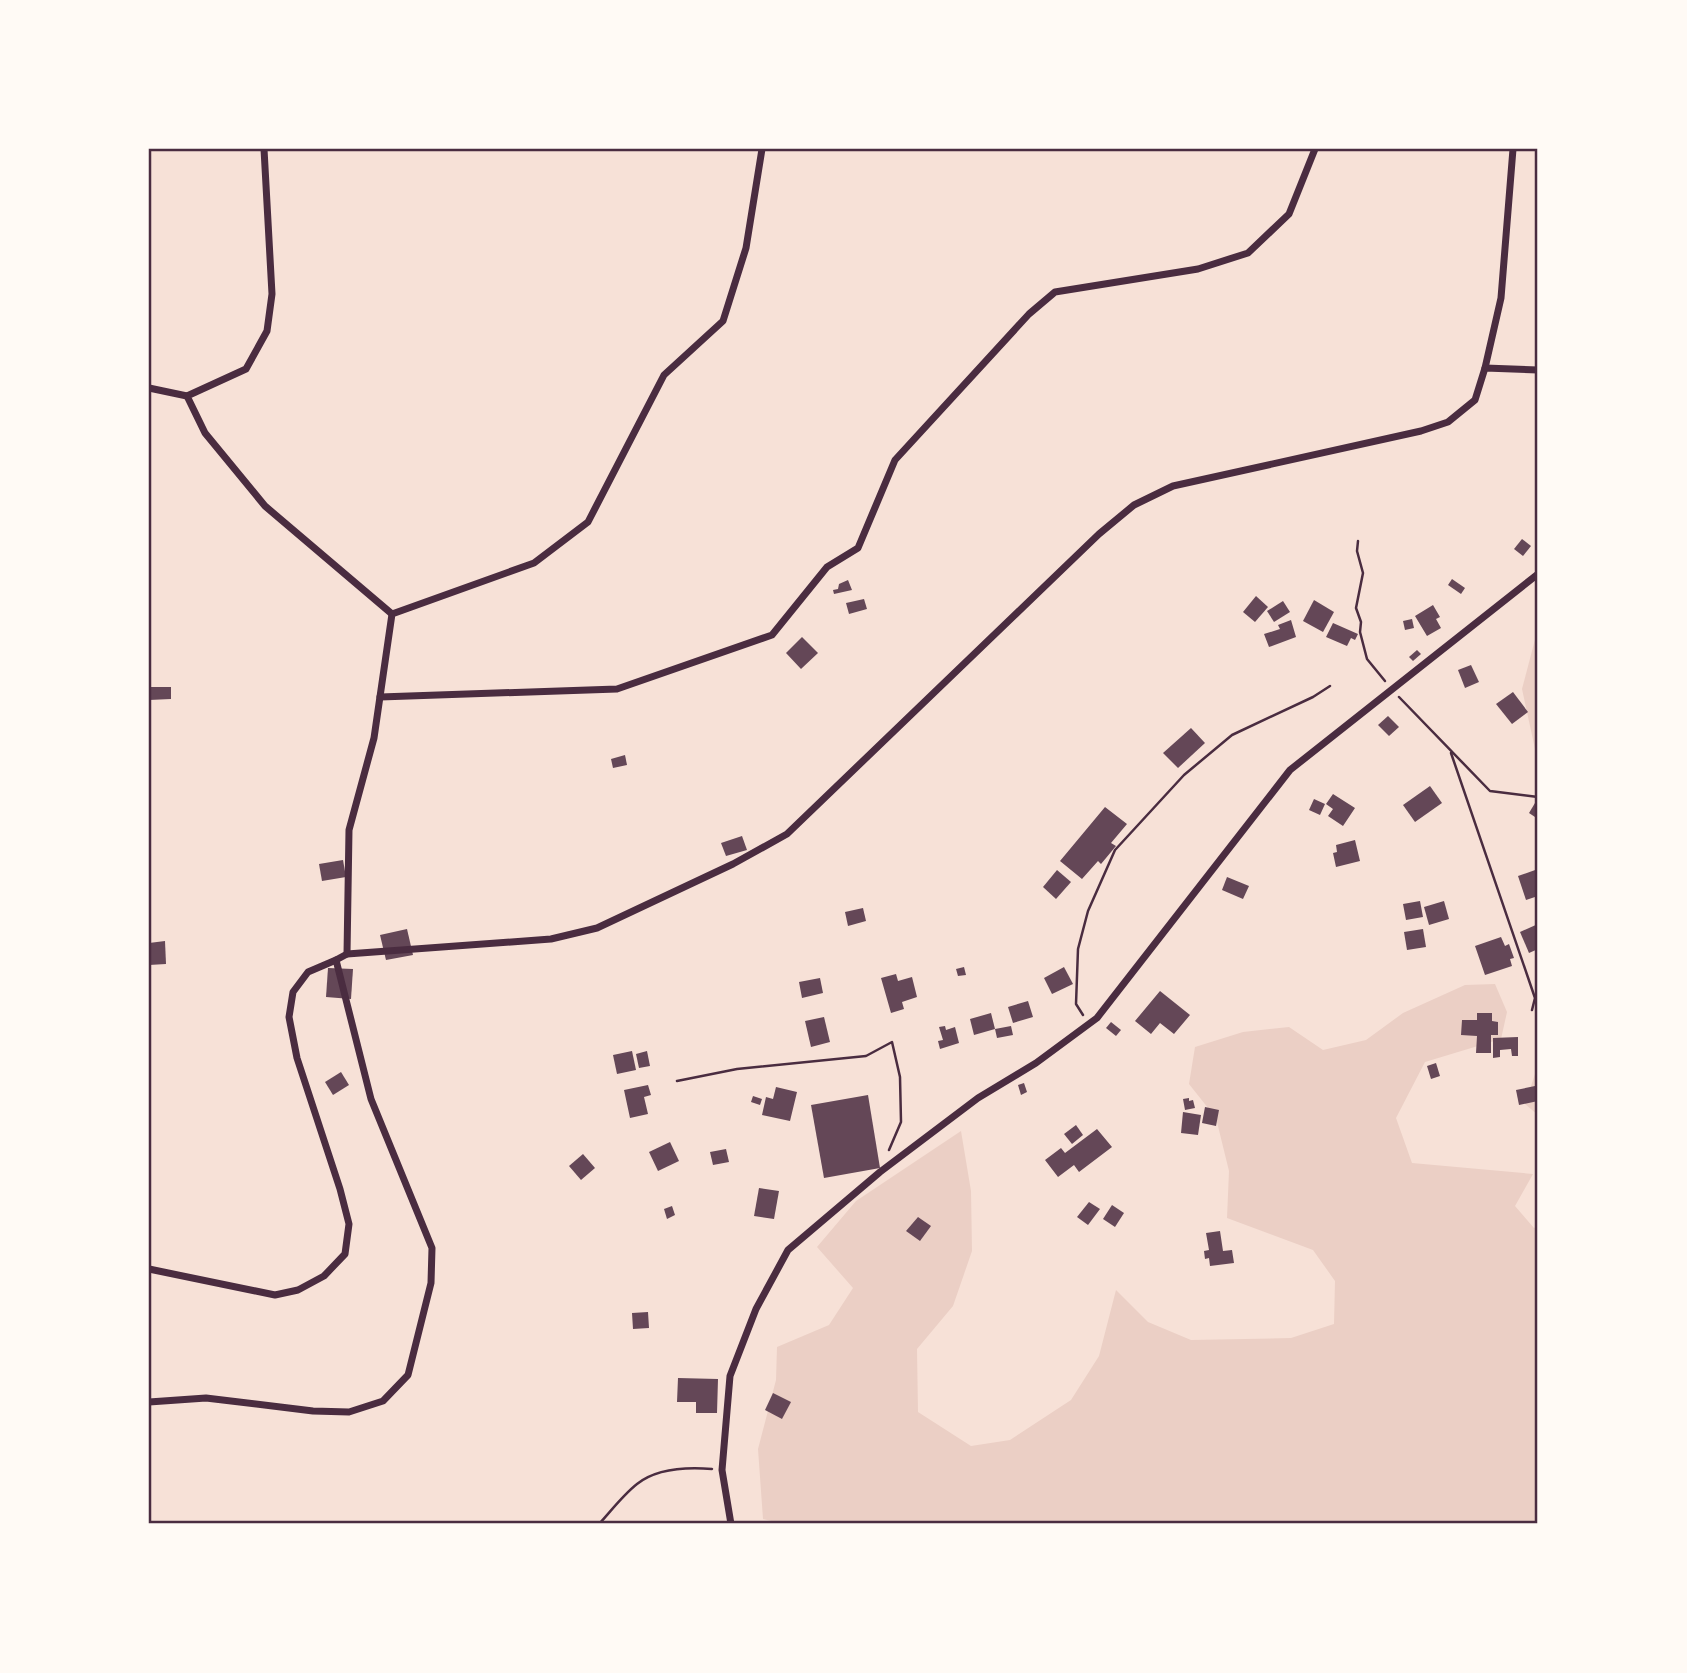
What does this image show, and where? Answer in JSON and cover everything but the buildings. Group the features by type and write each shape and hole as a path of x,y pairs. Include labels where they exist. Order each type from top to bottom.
{"street":[{"path":"149,388 187,396 246,369 267,331 272,294 264,149"},
{"path":"392,614 534,562 588,522 664,374 723,321 747,247 762,149"},
{"path":"380,697 617,689 772,635 827,567 858,548 895,460 1030,314 1055,292 1198,269 1248,253 1289,214 1315,149"},
{"path":"149,1269 275,1295 298,1290 324,1276 345,1254 349,1224 297,1058 289,1017 293,992 308,972 347,954 551,939 597,929 733,864 787,834 1089,544 1134,505 1173,486 1421,431 1448,422 1475,400 1502,298 1513,149"},
{"path":"1485,368 1538,370"},
{"path":"187,396 205,433 265,506 392,614"},
{"path":"731,1524 722,1470 730,1376 756,1309 788,1250 880,1172 978,1098 1036,1063 1097,1018 1290,770 1538,574"},
{"path":"347,954 349,830 374,738 392,614"},
{"path":"149,1402 206,1398 313,1411 349,1412 383,1401 408,1376 431,1283 432,1248 371,1099 336,960"}],"path":[{"path":"1358,541 1356,551 1363,572 1356,608 1367,659 1392,690 1490,791 1538,797"},
{"path":"1089,1024 1076,1004 1078,949 1088,911 1115,850 1184,775 1232,735 1330,686"},
{"path":"1450,750 1535,998 1532,1010"},
{"path":"677,1081 737,1069 866,1056 892,1042 900,1077 901,1122 880,1172"},
{"path":"599,1524 638,1483 662,1472 689,1467 722,1470"}],"shaded area":[{"path":"1538,628 1538,750 1535,749 1522,689"},
{"path":"1495,984 1507,1012 1501,1039 1425,1062 1396,1118 1412,1163 1533,1174 1515,1206 1534,1228 1538,1226 1538,1524 784,1524 763,1519 758,1449 776,1380 777,1347 829,1325 853,1288 817,1247 856,1201 961,1131 971,1191 972,1251 953,1306 917,1349 918,1412 971,1446 1010,1440 1071,1400 1099,1356 1116,1290 1148,1322 1191,1340 1291,1338 1334,1324 1335,1281 1313,1250 1227,1218 1229,1171 1216,1118 1189,1084 1195,1047 1243,1032 1289,1027 1323,1050 1366,1040 1403,1013 1465,985"},
{"path":"1538,1065 1538,1115 1525,1104"}]}
